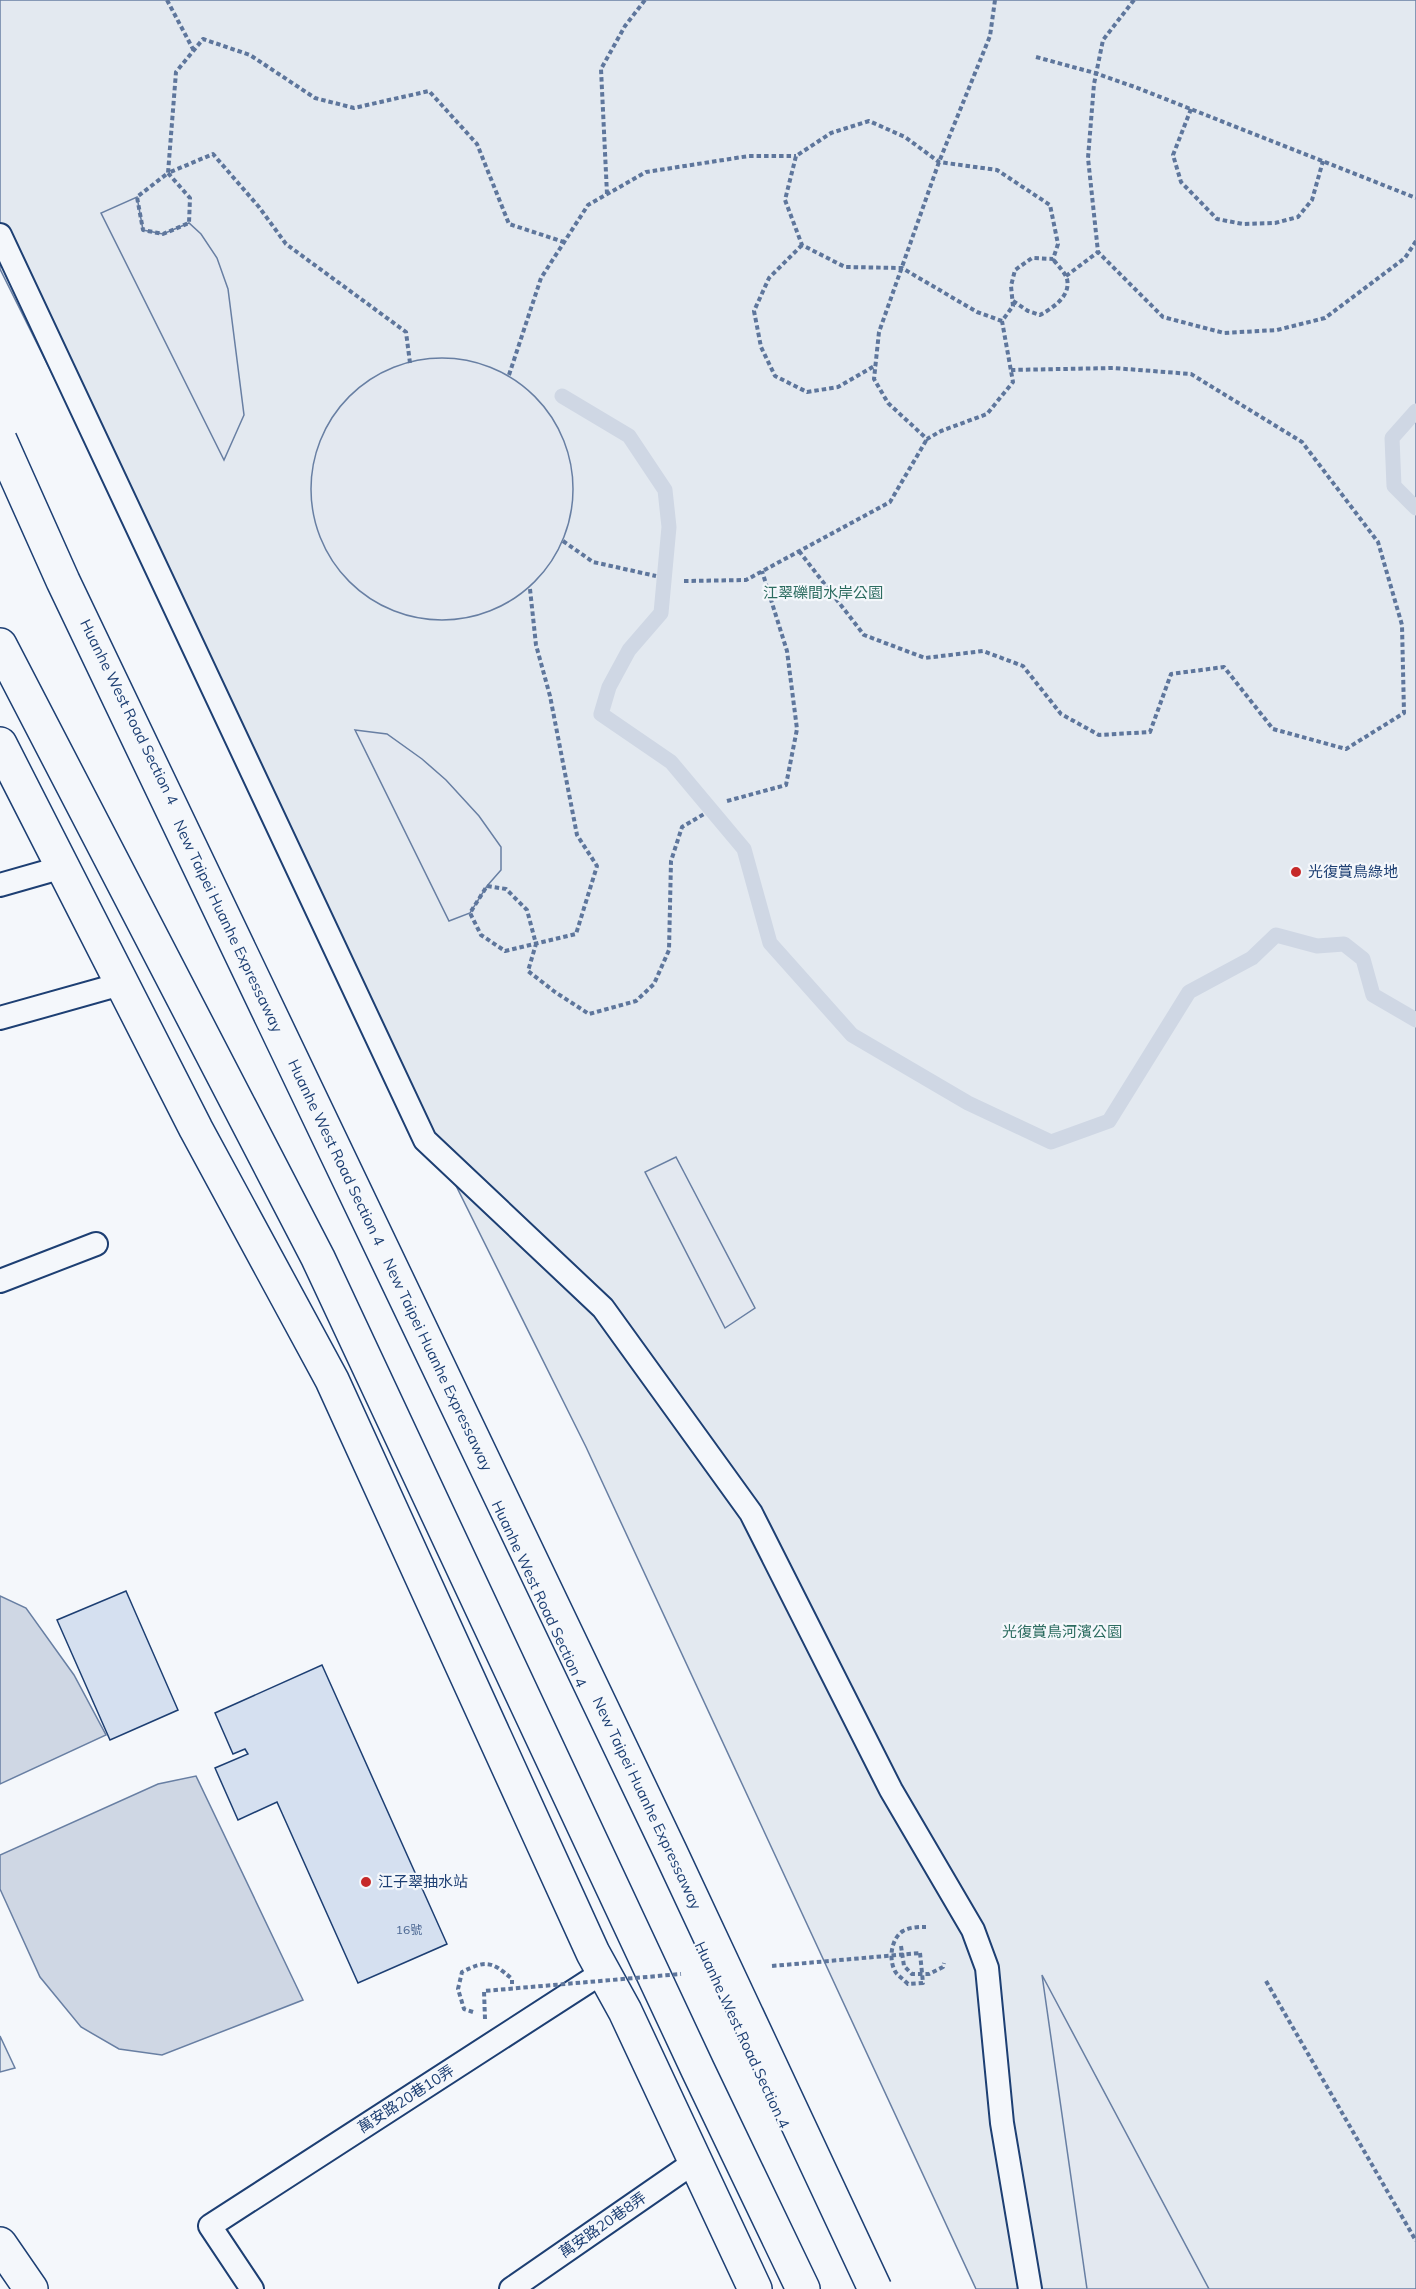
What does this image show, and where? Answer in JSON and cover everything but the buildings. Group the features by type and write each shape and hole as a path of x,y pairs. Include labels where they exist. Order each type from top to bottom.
{"main road":[{"name":"New Taipei Huanhe Expressaway","path":"0,442 63,580 665,1840 875,2289"},
{"name":"Huanhe West Road Section 4","path":"0,442 32,515 208,872 861,2289"},
{"path":"0,452 63,580"},
{"path":"0,645 318,1258 803,2289"},
{"path":"0,744 196,1129 332,1380 603,1972 625,2011 754,2289"},
{"path":"0,2244 31,2289"}],"lane":[{"path":"0,235 425,1140 603,1308 751,1513 891,1790 973,1930 987,1968 1002,2123 1030,2289"},
{"path":"0,885 63,867"},
{"path":"0,1018 121,984"},
{"path":"0,1281 96,1244"},
{"name":"萬安路20巷10弄","path":"252,2289 210,2226 603,1972"},
{"name":"萬安路20巷8弄","path":"511,2289 696,2161"}],"path":[{"path":"166,0 194,51"},
{"path":"607,194 601,69 625,26 645,0"},
{"path":"927,439 888,403 874,379 879,332 939,162 990,36 995,0"},
{"path":"1134,0 1103,40 1095,73 1088,158 1098,252 1163,317 1224,333 1276,330 1324,318 1405,258 1416,241"},
{"path":"410,363 406,332 286,244 259,207 213,154 168,173 137,197 143,230 163,234 189,223 190,198 168,173 176,72 203,39 250,56 315,98 354,108 429,91 477,144 509,224 564,242"},
{"path":"1036,57 1095,73 1416,198"},
{"path":"1191,109 1173,156 1180,182 1217,219 1243,224 1264,224 1298,217 1312,200 1323,161"},
{"path":"509,375 541,278 588,205 646,172 749,156 796,156 831,133 869,121 905,136 939,162 998,170 1050,205 1058,244 1053,259"},
{"path":"796,156 785,200 802,245 845,267 902,268 969,308 1002,321"},
{"path":"802,245 769,278 754,311 761,347 775,376 807,392 838,387 876,364"},
{"path":"1066,276 1098,252"},
{"path":"684,581 746,580 890,502 927,439 941,431 987,414 1013,382 1002,321 1013,306 1011,286 1015,270 1032,258 1053,259 1066,276 1068,281 1065,295 1054,307 1041,315 1028,311 1013,301"},
{"path":"799,550 864,635 926,658 983,651 1023,666 1060,714 1099,735 1150,732 1172,674 1224,667 1273,729 1346,749 1404,713 1402,625 1378,542 1302,442 1191,374 1113,368 1011,370"},
{"path":"563,541 593,562 656,576"},
{"path":"727,801 786,785 797,729 787,651 762,571"},
{"path":"530,589 536,645 550,696 577,835 597,866 576,934 536,944 505,951 481,935 470,913 487,886 506,890 527,909 536,944 528,971 589,1014 636,1001 654,984 669,950 671,861 682,827 704,814"},
{"path":"921,1953 923,1983 908,1984 896,1972 892,1960 893,1943 901,1932 914,1927 930,1927"},
{"path":"901,1946 904,1966 912,1974 929,1974 943,1967 945,1959"},
{"path":"488,2010 477,2013 464,2009 458,1989 462,1972 479,1963 497,1965 512,1979 512,1996"},
{"path":"1266,1981 1416,2241"},
{"path":"484,1991 486,2019"}],"green space":[{"name":"江翠礫間水岸公園","path":"0,0 1416,0 1416,2289 976,2289 586,1447 0,269"},
{"path":"0,2036 15,2068 0,2072"}],"shaded area":[{"path":"137,197 143,230 163,234 189,223 201,234 217,258 228,289 244,415 224,460 101,213"},
{"path":"429,358 455,358 480,363 504,373 535,396 558,427 568,451 573,489 568,527 558,551 535,582 504,605 480,615 455,620 429,620 404,615 380,605 359,591 340,572 326,551 316,527 311,502 311,476 316,451 326,427 340,406 359,387 380,373 404,363"},
{"path":"355,730 387,734 422,759 446,780 479,816 501,847 501,870 487,886 470,913 449,921"},
{"path":"676,1157 755,1308 725,1328 645,1172"},
{"path":"0,1596 26,1608 74,1675 106,1735 0,1784"},
{"path":"196,1776 303,2000 162,2055 119,2049 81,2027 40,1977 0,1889 0,1855 158,1784"},
{"path":"1042,1975 1209,2289 1087,2289"}],"waterway":[{"path":"562,396 629,436 665,490 669,527 661,613 629,650 609,687 601,714 671,762 744,849 770,943 852,1035 968,1103 1051,1142 1109,1121 1189,992 1252,958 1276,935 1317,946 1344,944 1363,959 1373,995 1416,1020"},
{"path":"1416,411 1392,438 1394,486 1416,508"}],"place":[{"name":"光復賞鳥綠地","path":"1296,872"},
{"name":"江子翠抽水站","path":"366,1882"}],"park label":[{"name":"光復賞鳥河濱公園","path":"1062,1632"}]}
